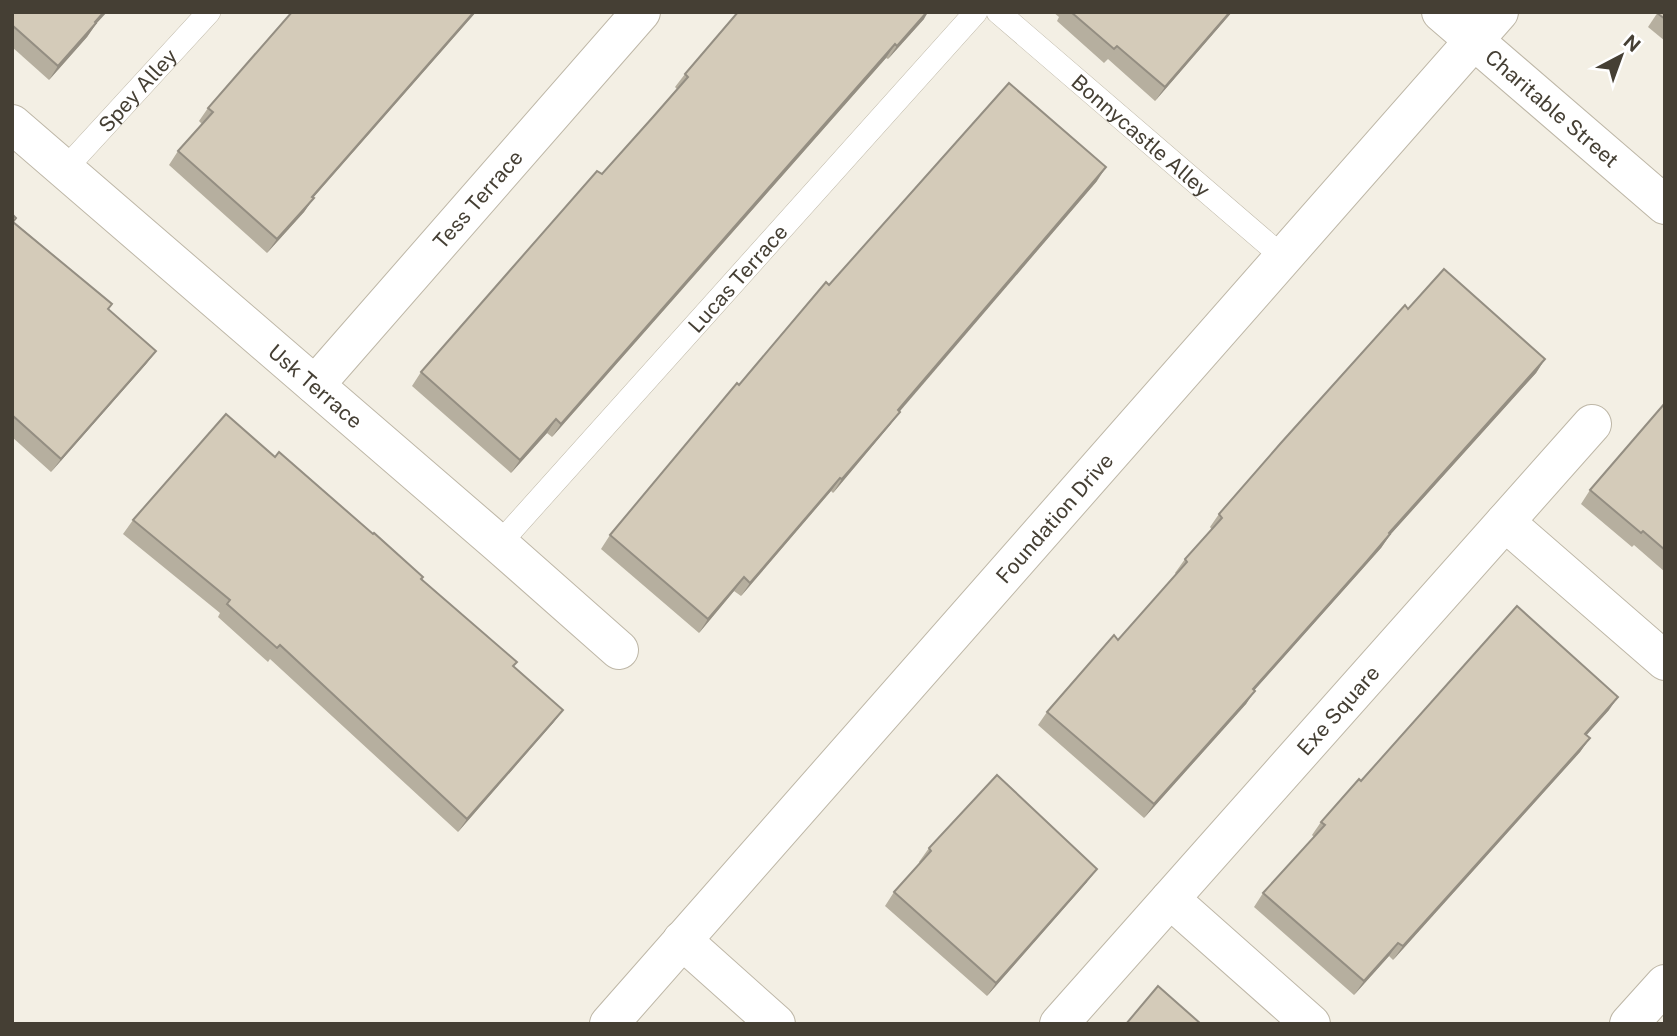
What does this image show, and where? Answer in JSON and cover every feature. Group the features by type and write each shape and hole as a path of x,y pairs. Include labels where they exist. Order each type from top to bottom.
{"street":[{"name":"Tess Terrace","path":"315,385 641,12"},
{"name":"Charitable Street","path":"1441,12 1665,205"},
{"name":"Foundation Drive","path":"609,1024 1499,12"},
{"name":"Usk Terrace","path":"12,124 619,650"},
{"name":"Exe Square","path":"1059,1024 1592,424"},
{"path":"1505,522 1665,661"},
{"path":"1170,899 1311,1024"},
{"path":"682,940 776,1024"},
{"path":"1629,1024 1665,984"}],"lane":[{"name":"Spey Alley","path":"65,169 209,12"},
{"name":"Lucas Terrace","path":"499,544 976,12"},
{"name":"Bonnycastle Alley","path":"998,12 1283,258"}],"building":[{"path":"12,12 104,12 58,66 12,25"},
{"path":"292,12 474,12 277,239 178,151 213,112 208,108"},
{"path":"738,12 927,12 897,46 895,44 561,424 556,419 520,460 421,372 597,171 602,174 653,117 688,77 685,74"},
{"path":"1071,12 1230,12 1165,87 1117,46 1114,49"},
{"path":"1665,12 1665,19 1657,13"},
{"path":"1009,83 1106,167 842,479 840,478 750,583 744,577 708,619 610,535 737,383 739,385 826,282 829,285"},
{"path":"12,214 16,218 13,222 112,304 108,309 156,351 61,459 12,415"},
{"path":"1444,269 1545,359 1389,533 1253,689 1255,691 1154,804 1047,712 1114,635 1118,640 1187,562 1185,559 1222,518 1219,514 1280,444 1405,305 1408,309"},
{"path":"1665,403 1665,550 1590,490"},
{"path":"226,414 275,457 279,452 374,533 423,577 421,579 517,662 513,666 563,710 467,819 280,645 277,648 227,604 230,600 133,520"},
{"path":"1517,606 1618,697 1585,734 1590,738 1403,946 1398,943 1364,981 1263,893 1325,825 1321,822 1359,779 1361,781"},
{"path":"997,775 1097,869 996,983 894,892 931,851 929,848"},
{"path":"1158,986 1201,1024 1126,1024"}]}
